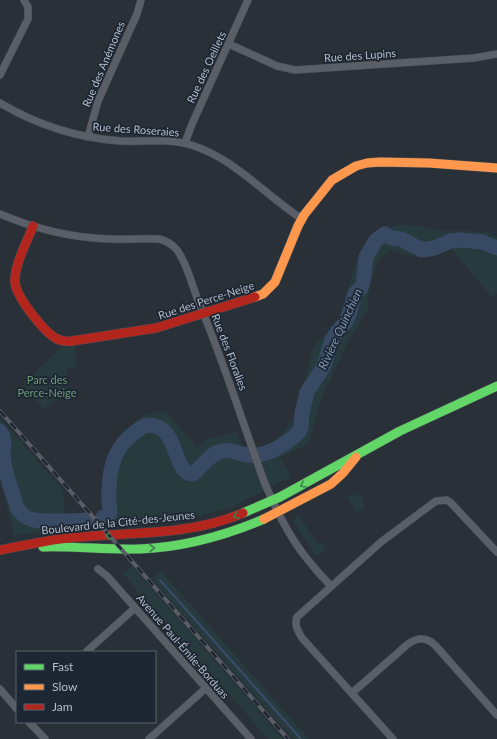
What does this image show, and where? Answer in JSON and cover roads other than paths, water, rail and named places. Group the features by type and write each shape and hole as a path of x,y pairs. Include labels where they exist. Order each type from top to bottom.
{"main road":[{"name":"Rue des Perce-Neige","path":"33,226 16,275 16,289 20,298 52,335 59,340 72,341 149,330 204,314 263,294 277,279 302,219 332,180 352,168 367,163 380,162 497,168"},
{"name":"Boulevard de la Cité-des-Jeunes","path":"4,549 60,538 140,534 200,526 233,518 291,492 333,467 358,455 400,431 497,386"},
{"name":"Boulevard de la Cité-des-Jeunes","path":"4,549 58,546 140,548 176,545 211,539 238,530 298,502 338,479 358,455"}],"street":[{"path":"0,75 28,19 28,8 24,0"},
{"name":"Rue des Anémones","path":"88,137 98,101 137,14 141,0"},
{"name":"Rue des Oeillets","path":"185,143 192,124 248,0"},
{"name":"Rue des Lupins","path":"229,44 270,63 283,68 295,70 474,58 497,54"},
{"name":"Rue des Roseraies","path":"0,103 43,124 88,137 118,141 166,141 185,143 202,149 222,159 302,219"},
{"name":"Rue des Floralies","path":"0,214 53,232 86,238 112,240 159,239 174,246 180,255 224,365 258,466 272,500 286,529 304,555 331,586"},
{"path":"393,739 302,638 296,627 297,617 381,542 432,504 441,500 451,502 497,552"},
{"name":"Avenue Paul-Émile-Borduas","path":"98,569 105,573 251,739"},
{"path":"87,651 136,608"},
{"path":"352,693 408,644 421,638 435,645 497,714"},
{"path":"149,739 206,688"},
{"path":"0,690 16,707"},
{"path":"30,723 45,739"}],"waterway":[{"name":"Rivière Quinchien","path":"103,517 110,513 109,482 116,455 126,440 145,426 149,425 159,427 166,433 182,466 186,472 193,474 210,457 218,452 225,450 243,454 258,455 273,450 287,442 299,432 307,392 324,366 331,342 349,315 355,293 361,288 363,283 366,257 376,240 385,234 391,238 401,239 422,250 435,248 450,241 462,240 482,242 497,248"},
{"name":"Rivière Quinchien","path":"0,431 4,440 3,455 7,475 20,512 24,516 39,521 87,520"},
{"path":"160,580 301,739"}],"railway":[{"path":"0,411 288,739"}],"park label":[{"name":"Parc des Perce-Neige","path":"47,385"}]}
